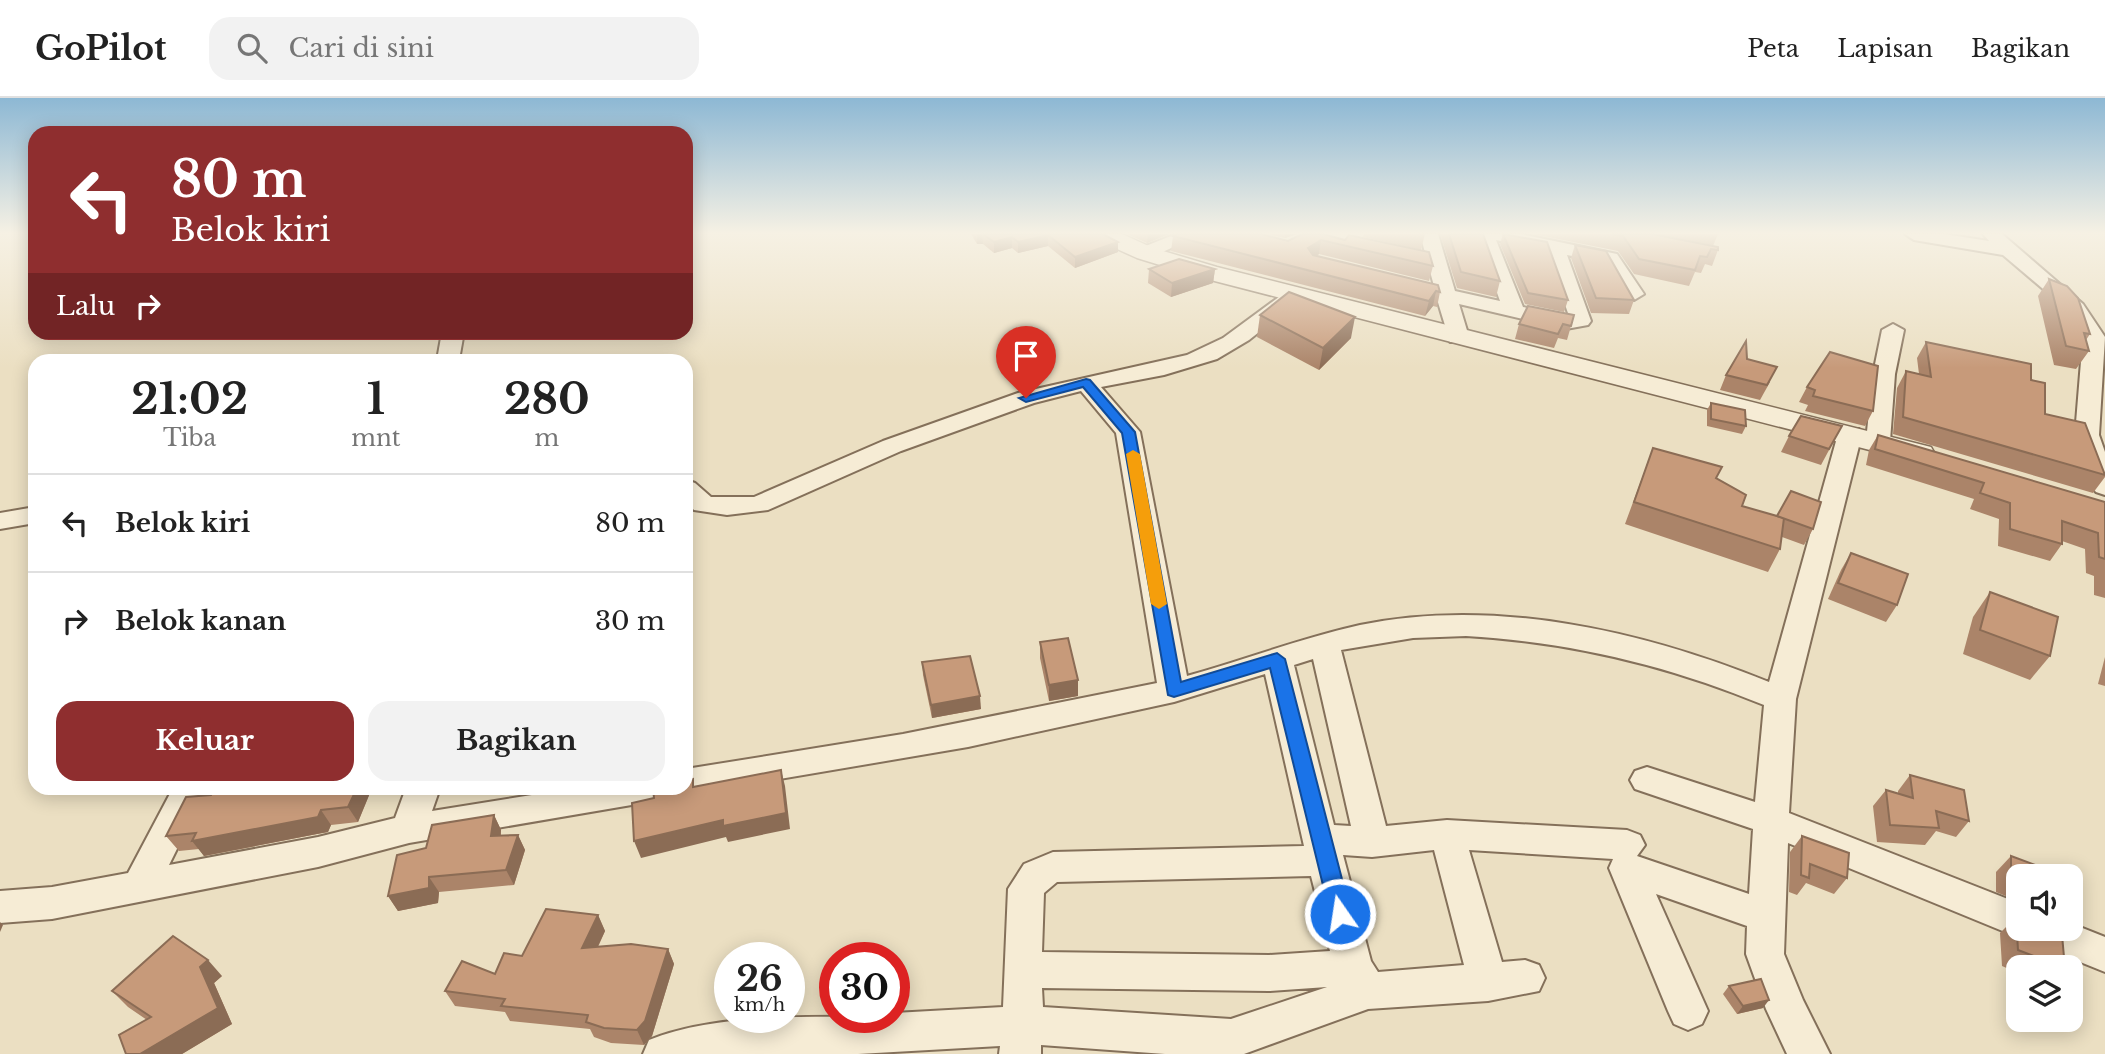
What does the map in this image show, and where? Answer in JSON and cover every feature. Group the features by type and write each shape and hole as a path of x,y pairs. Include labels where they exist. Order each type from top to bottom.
{"street":[{"path":"1238,279 1942,460"},
{"path":"1381,279 1566,323 1581,321 1566,279"},
{"path":"1440,279 1458,337"},
{"path":"1502,279 1514,311"},
{"path":"1624,279 1634,294"},
{"path":"2041,279 2090,323 2094,337 2097,384 2087,436 2105,487"},
{"path":"693,500 727,507 759,505 892,446 1026,398 1163,368 1209,355 1238,337 1294,294"},
{"path":"1809,1054 1774,983 1765,954 1765,916 1780,699 1884,374 1893,330"},
{"path":"1086,383 1128,432 1174,691"},
{"path":"0,521 28,516"},
{"path":"693,781 903,747 1174,691 1363,635 1443,626 1526,630 1590,639 1748,685 1780,699"},
{"path":"1325,646 1372,842"},
{"path":"1277,659 1324,849 1360,979"},
{"path":"1647,780 1771,821 2006,914"},
{"path":"140,886 186,795"},
{"path":"409,830 421,795"},
{"path":"0,907 52,904 318,852 409,830 614,795"},
{"path":"1022,970 1269,973 1360,979 1506,980 1447,834"},
{"path":"1022,1040 1026,889 1037,875 1053,867 1324,849 1447,834 1627,845"},
{"path":"1688,1011 1627,868 1765,916"},
{"path":"2071,941 2105,955"},
{"path":"664,1054 696,1044 1231,1039 1360,979"}],"building":[{"path":"1165,279 1185,279 1172,283"},
{"path":"1341,279 1411,279 1438,285 1440,292 1436,291 1429,301"},
{"path":"1522,279 1560,279 1568,300 1528,293"},
{"path":"1588,279 1622,279 1634,300 1596,298"},
{"path":"2049,279 2067,286 2078,298 2090,334 2084,333 2089,351 2066,346"},
{"path":"1289,292 1355,317 1323,348 1260,315"},
{"path":"1528,306 1574,315 1571,326 1563,324 1558,334 1519,324"},
{"path":"1746,341 1747,359 1777,367 1767,385 1726,375"},
{"path":"1926,342 2031,364 2031,380 2045,383 2045,414 2085,423 2105,475 1903,417 1906,371 1931,377"},
{"path":"1830,352 1878,366 1873,411 1813,396 1815,390 1807,387"},
{"path":"1711,403 1745,410 1746,426 1711,419"},
{"path":"1801,416 1842,426 1829,449 1789,436"},
{"path":"1878,435 2105,502 2105,559 2099,557 2098,533 2062,521 2062,544 2010,529 2010,503 1980,493 1984,483 1875,449"},
{"path":"1653,448 1722,467 1716,478 1746,495 1742,506 1784,518 1780,549 1634,502"},
{"path":"1791,491 1821,502 1813,529 1777,516"},
{"path":"1851,553 1908,574 1897,605 1838,583"},
{"path":"1990,592 2058,617 2050,656 1980,630"},
{"path":"1068,638 1078,680 1049,685 1040,642"},
{"path":"970,656 980,696 931,705 922,662"},
{"path":"781,770 786,813 723,826 723,820 634,841 632,803 654,798 654,795 693,795 693,787"},
{"path":"1910,775 1964,790 1969,821 1936,811 1939,828 1890,825 1886,790 1913,798"},
{"path":"354,795 348,807 321,810 318,817 192,841 196,833 166,836 186,797"},
{"path":"494,815 491,836 518,835 506,870 429,877 429,888 388,896 397,855 426,848 432,825"},
{"path":"1802,836 1849,853 1847,878 1810,864 1809,878 1801,875"},
{"path":"2011,856 2033,864 2011,864"},
{"path":"546,909 598,915 582,948 631,944 668,949 645,1021 637,1030 604,1028 586,1022 588,1015 501,1006 505,999 445,991 462,961 495,974 504,953 522,956"},
{"path":"173,936 208,960 200,967 218,1008 140,1054 126,1054 119,1035 151,1017 112,991"},
{"path":"2017,941 2063,941 2064,955 2031,955 2018,950"},
{"path":"1761,979 1769,1000 1743,1006 1729,986"}],"slow traffic":[{"path":"1133,454 1159,604"}],"route":[{"path":"1026,398 1086,383 1128,432 1174,691 1277,659 1340,914"}]}
